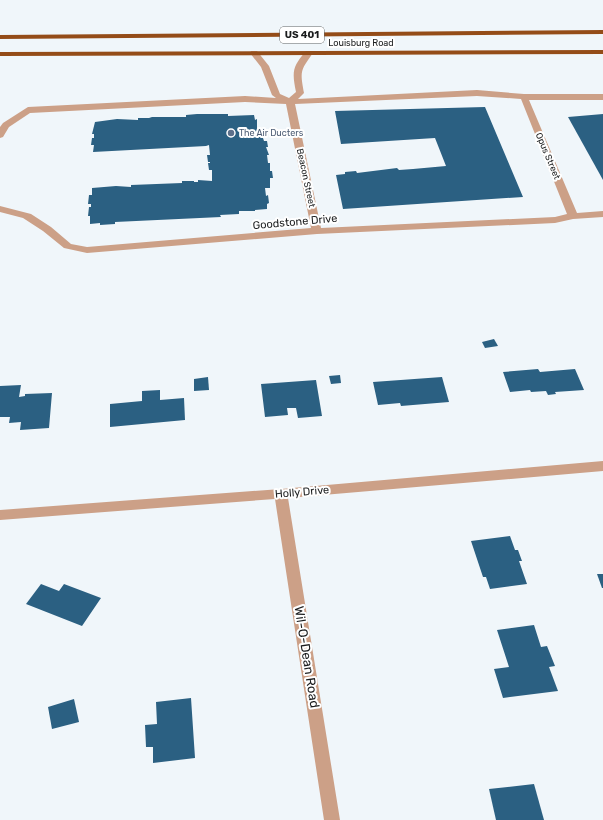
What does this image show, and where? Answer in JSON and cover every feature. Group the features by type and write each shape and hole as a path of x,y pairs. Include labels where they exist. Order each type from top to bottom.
{"highway":[{"name":"Louisburg Road","path":"0,37 603,32"},
{"name":"Louisburg Road","path":"0,54 603,52"}],"street":[{"path":"254,53 265,66 276,95 290,102"},
{"path":"290,102 300,94 296,70 298,65 310,53"},
{"path":"0,135 6,125 28,110 245,99 290,102 476,93 524,97 603,97"},
{"name":"Opus Street","path":"524,97 573,216"},
{"name":"Beacon Street","path":"290,102 317,231"},
{"name":"Goodstone Drive","path":"0,209 27,216 47,229 68,246 87,250 317,231 555,220 573,216 603,214"},
{"name":"Holly Drive","path":"0,515 281,494 603,466"},
{"name":"Wil-O-Dean Road","path":"281,494 332,820"}],"building":[{"path":"485,107 523,197 343,209 336,175 356,171 357,173 397,168 399,170 446,166 435,138 341,144 335,111"},
{"path":"228,114 228,116 254,115 255,120 257,119 257,133 261,132 264,141 267,141 268,147 266,147 269,155 267,155 268,163 270,163 270,171 272,171 273,178 270,178 270,188 265,188 269,203 267,204 267,209 239,211 239,214 220,215 221,217 115,222 115,224 100,225 100,223 90,224 90,216 88,216 89,207 91,207 91,204 88,204 89,195 92,195 92,188 116,186 131,187 131,185 182,183 182,181 198,182 198,180 212,181 212,170 209,170 208,163 210,162 208,162 207,155 210,155 209,145 93,152 94,145 91,145 92,138 94,138 94,134 92,134 95,122 117,119 138,120 138,118 152,117 186,117 186,115"},
{"path":"603,114 603,180 568,117"},
{"path":"494,339 498,346 485,348 482,342"},
{"path":"538,369 540,372 575,369 584,390 555,392 556,394 548,395 546,391 531,392 530,390 510,392 503,372"},
{"path":"340,375 341,383 331,384 329,376"},
{"path":"208,377 209,390 194,391 194,379"},
{"path":"442,377 449,402 401,406 400,403 378,405 373,382"},
{"path":"316,380 322,416 298,418 296,408 287,408 288,415 265,417 261,384"},
{"path":"21,385 19,397 25,396 25,394 52,393 49,428 20,430 21,422 9,423 10,417 0,417 0,386"},
{"path":"160,390 160,400 184,398 185,420 110,427 110,404 142,401 142,391"},
{"path":"510,536 515,550 518,550 522,561 519,561 527,584 490,589 486,577 483,577 471,541"},
{"path":"597,574 603,574 603,588 602,588"},
{"path":"41,584 59,591 64,584 101,598 82,626 26,604"},
{"path":"534,625 541,647 547,646 555,666 549,667 558,691 503,698 494,669 509,667 497,630"},
{"path":"191,698 195,758 153,763 153,747 146,747 145,725 157,724 156,702"},
{"path":"74,699 79,722 52,729 48,707"},
{"path":"534,784 544,820 496,820 489,789"}],"place":[{"name":"The Air Ducters","path":"231,133"}]}
